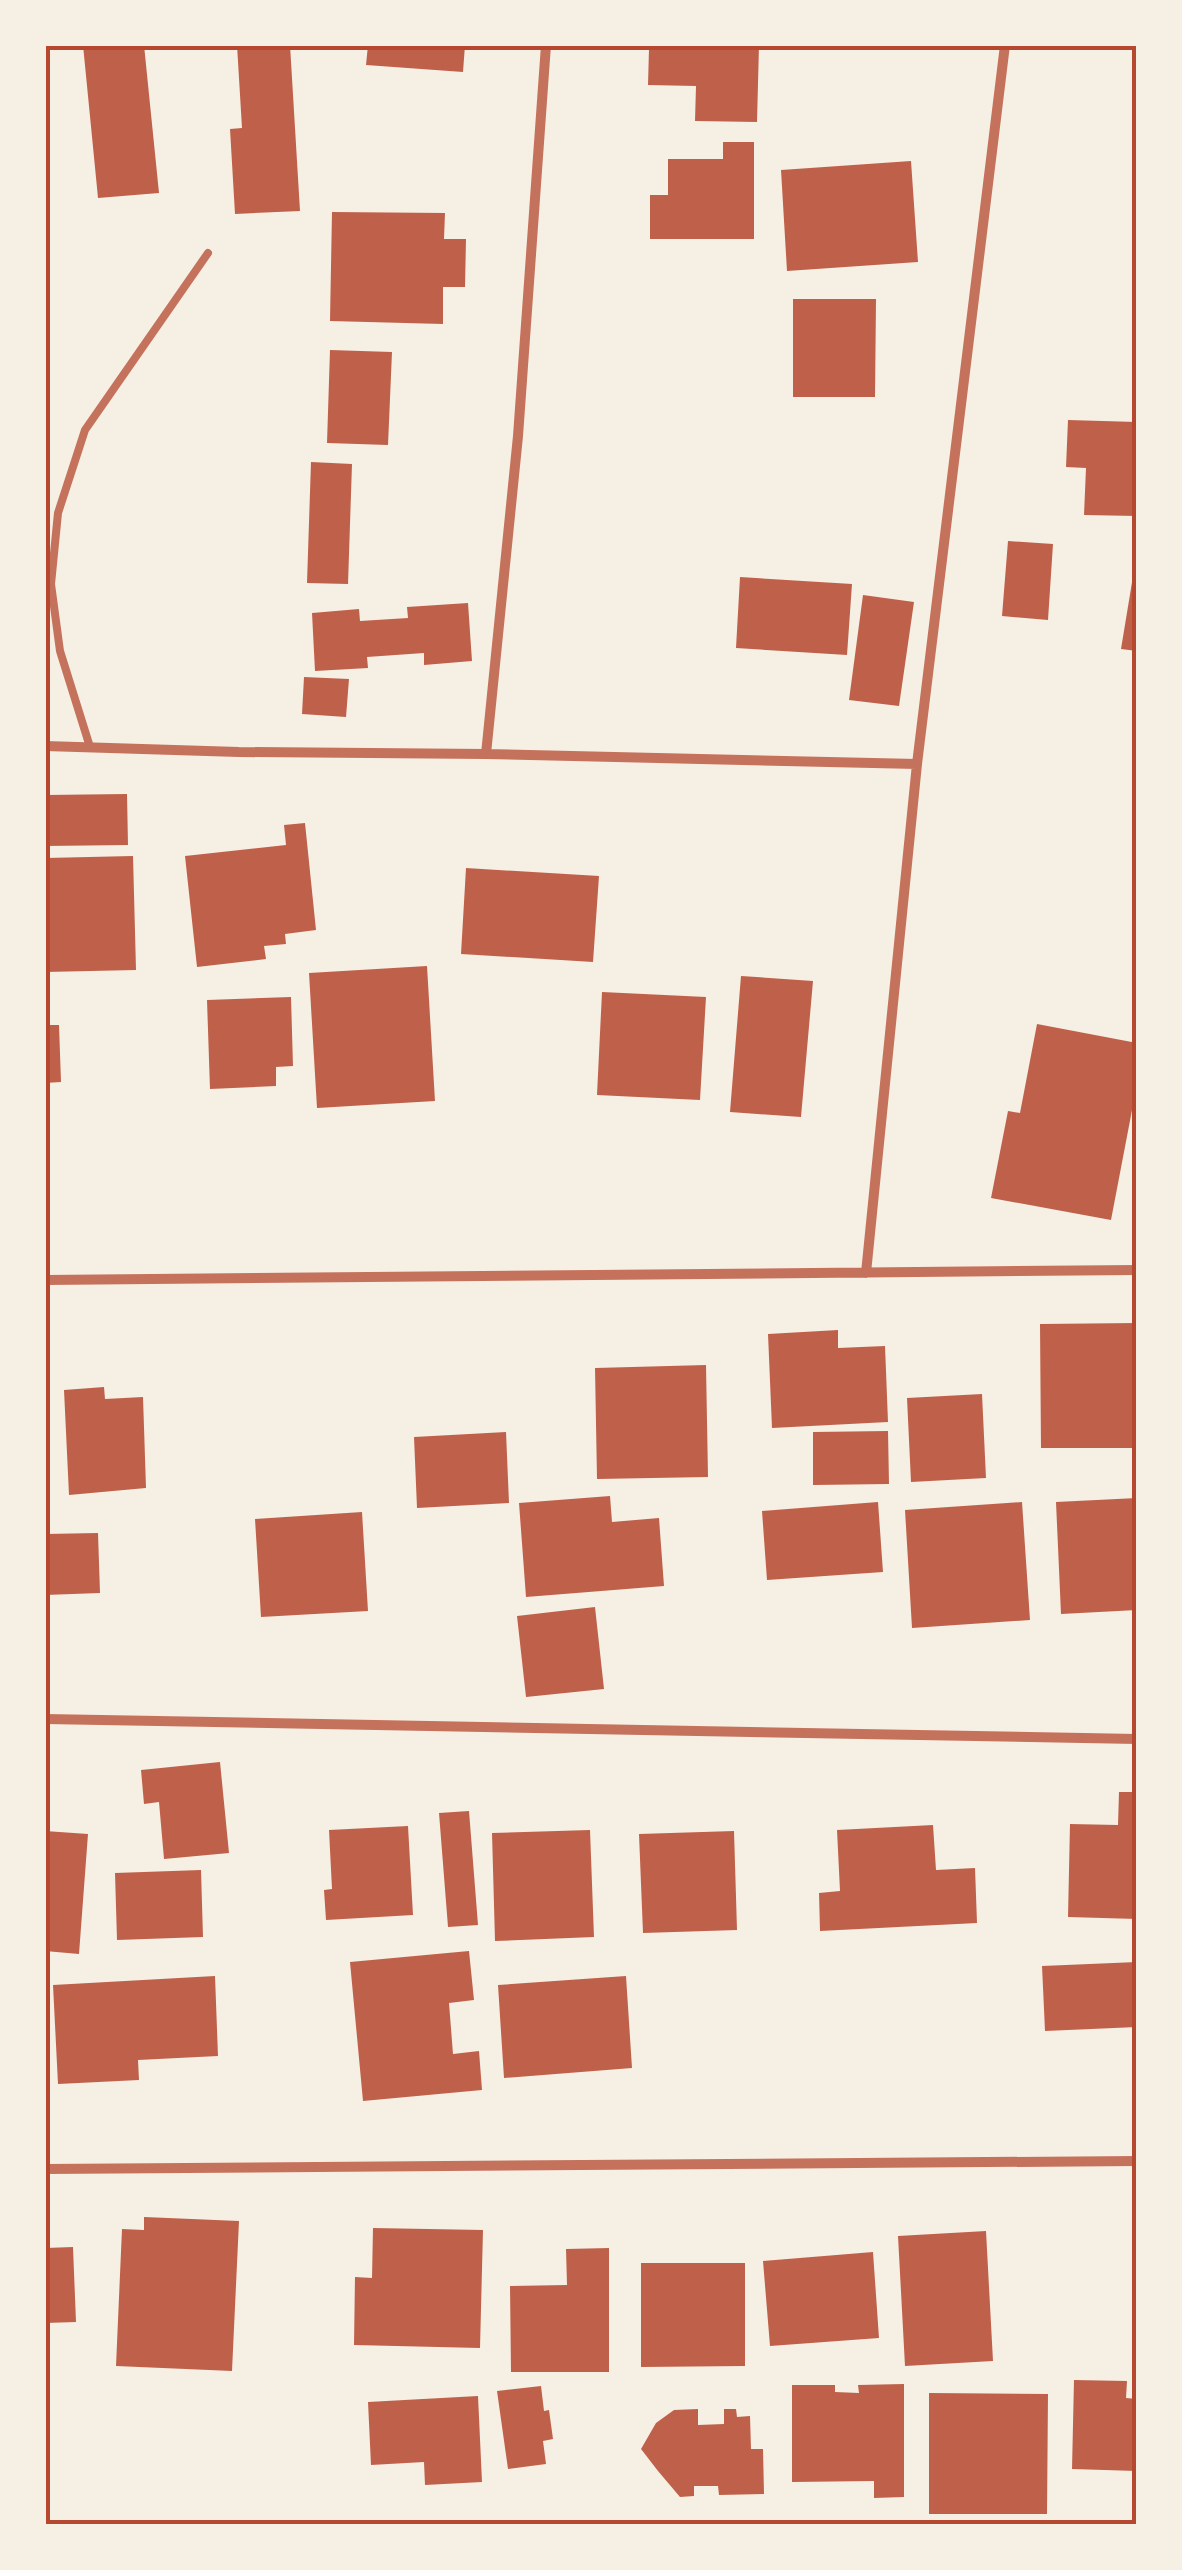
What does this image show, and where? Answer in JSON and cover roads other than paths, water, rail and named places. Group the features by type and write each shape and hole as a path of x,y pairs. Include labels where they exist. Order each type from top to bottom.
{"street":[{"path":"486,754 518,436 546,45"},
{"path":"866,1273 917,764 1005,45"},
{"path":"45,746 917,764"},
{"path":"45,1280 1137,1270"},
{"path":"45,1720 1137,1739"},
{"path":"45,2169 1137,2161"}],"lane":[{"path":"90,748 60,651 51,584 58,513 84,430 208,253"}]}
